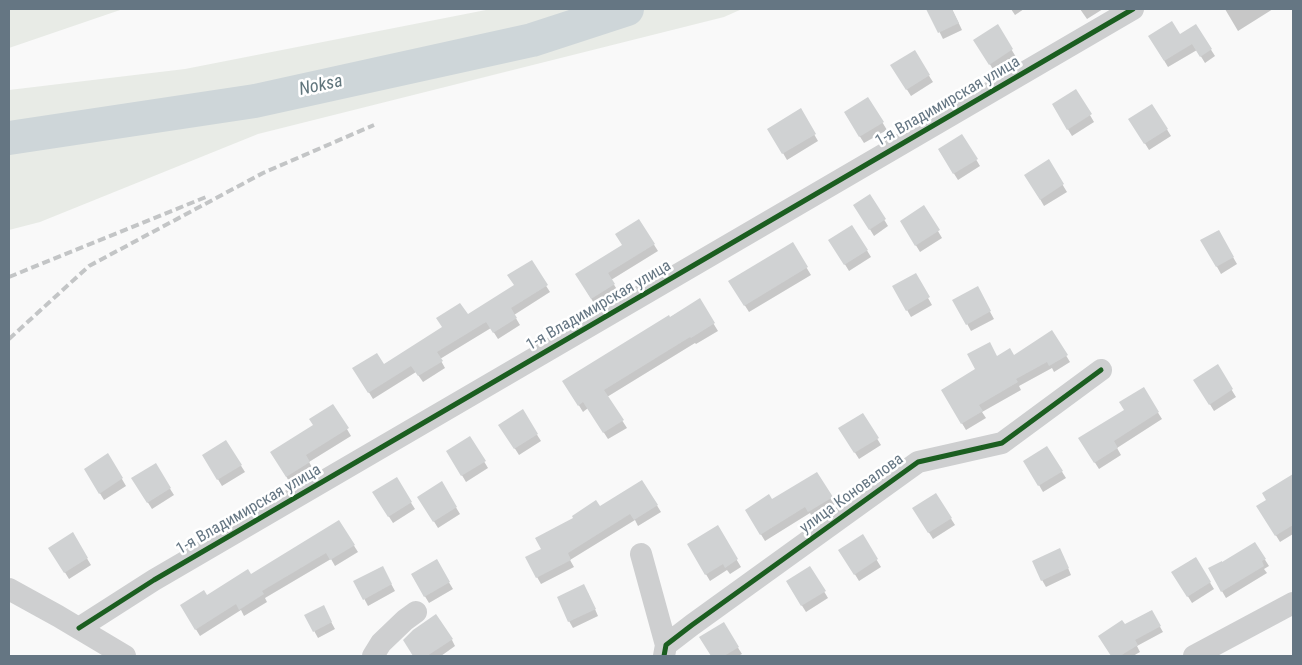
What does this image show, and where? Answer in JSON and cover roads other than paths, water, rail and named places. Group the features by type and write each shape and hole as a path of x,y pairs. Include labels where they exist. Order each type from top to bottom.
{"street":[{"name":"1-я Владимирская улица","path":"79,628 171,570 1133,9"},
{"name":"улица Коновалова","path":"641,554 665,650 918,462 1002,443 1100,370"},
{"path":"9,589 125,656"},
{"path":"1194,656 1293,603"},
{"path":"373,656 382,643 416,612"}],"waterway":[{"name":"Noksa","path":"9,138 255,101 532,40 627,9"}],"railway":[{"path":"9,339 89,266 263,173 374,125"},
{"path":"9,277 206,197"}]}
